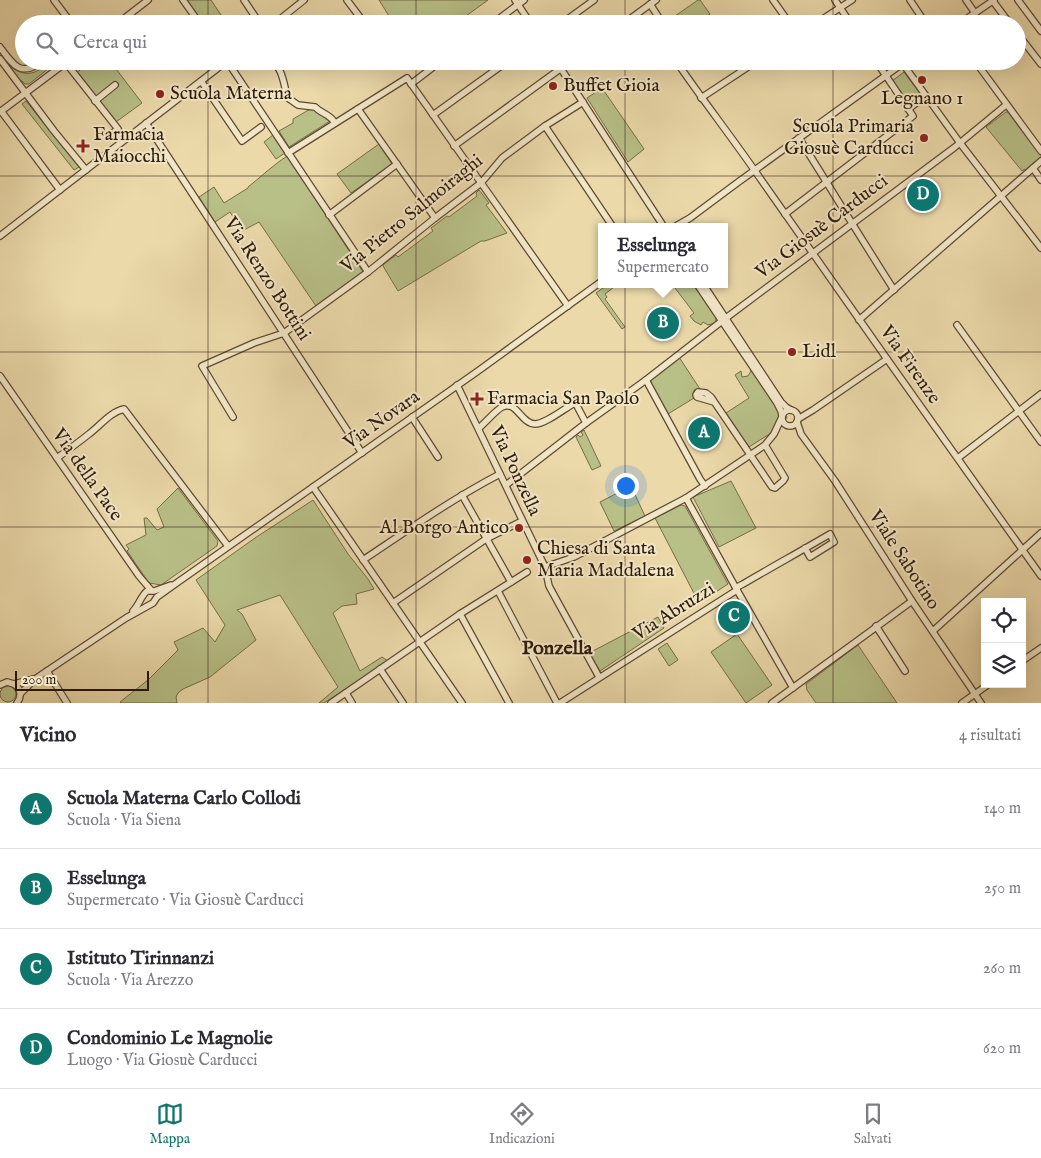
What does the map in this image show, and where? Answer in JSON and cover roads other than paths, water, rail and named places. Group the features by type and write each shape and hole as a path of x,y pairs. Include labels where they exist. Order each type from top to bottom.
{"street":[{"path":"54,0 65,15"},
{"path":"129,15 148,0"},
{"path":"183,0 194,15"},
{"path":"244,0 254,15"},
{"path":"285,15 304,0"},
{"path":"347,0 358,15"},
{"path":"502,15 517,2 524,0"},
{"path":"573,15 594,0"},
{"path":"635,15 656,0"},
{"path":"773,0 784,15"},
{"path":"835,0 845,15"},
{"path":"829,15 852,0"},
{"path":"910,0 920,15"},
{"path":"966,0 975,13"},
{"path":"972,15 993,0 1004,15"},
{"path":"1018,0 1041,31"},
{"path":"517,2 525,15"},
{"path":"650,4 657,15"},
{"path":"1026,45 1041,64"},
{"path":"0,47 15,65"},
{"path":"0,59 86,170"},
{"path":"56,70 1,112 60,190"},
{"path":"72,70 118,129 109,136"},
{"path":"0,236 215,70"},
{"path":"233,70 368,272"},
{"path":"279,70 288,98 298,105 315,107 331,117 336,123"},
{"path":"411,84 429,70"},
{"path":"433,115 496,70"},
{"path":"454,146 558,70"},
{"path":"562,70 662,223"},
{"name":"Via Firenze","path":"682,70 755,170 812,254 1041,576"},
{"path":"701,98 743,70"},
{"path":"786,214 913,116 882,70"},
{"path":"682,223 894,70"},
{"path":"910,70 926,96 1041,248"},
{"path":"981,70 1041,151"},
{"path":"288,153 407,78 568,306"},
{"path":"201,80 242,141 261,127"},
{"path":"95,101 115,85"},
{"path":"908,109 926,96"},
{"name":"Via Pietro Salmoiraghi","path":"233,416 202,366 254,343 284,333 368,272 481,183 502,158 545,126 583,102"},
{"name":"Via Giosuè Carducci","path":"506,485 960,142 1006,105"},
{"path":"358,109 435,218"},
{"name":"Via Renzo Bottini","path":"146,123 362,452"},
{"path":"545,126 610,223"},
{"path":"799,138 894,290"},
{"path":"859,320 1041,161"},
{"path":"329,215 398,164"},
{"path":"1034,168 1041,180"},
{"path":"658,217 666,223"},
{"path":"687,223 690,218"},
{"name":"Via Novara","path":"19,699 35,679 126,618 155,602 157,597 228,546 314,487 598,284"},
{"path":"700,288 781,402 796,413 798,420"},
{"path":"705,288 777,403 784,424 790,426"},
{"path":"957,324 1041,442"},
{"path":"774,434 796,424 798,420 887,359"},
{"name":"Via della Pace","path":"0,376 139,576 152,590"},
{"path":"646,380 705,486"},
{"name":"Via Ponzella","path":"457,385 545,567 549,586 599,677"},
{"path":"958,458 1041,394"},
{"path":"714,402 772,487 775,488 785,478 765,445"},
{"path":"479,428 502,407 509,406 514,408 526,422 534,424 541,423 576,404 586,423"},
{"path":"57,458 91,433 102,422 124,409 228,546"},
{"path":"545,567 574,557 705,486 765,445 774,434 786,411 813,410"},
{"path":"412,417 438,457"},
{"name":"Viale Sabotino","path":"798,420 801,434"},
{"name":"Viale Sabotino","path":"790,426 801,434 835,481 981,703"},
{"path":"364,560 431,514 500,474"},
{"path":"314,487 393,603 417,643 462,703"},
{"path":"462,495 511,582"},
{"path":"686,498 793,688"},
{"path":"393,603 486,539 522,521"},
{"path":"933,631 1041,533"},
{"name":"Via Abruzzi","path":"558,703 737,590 737,587 805,548 830,534 834,542 810,557 805,548"},
{"path":"331,703 460,614 527,572"},
{"path":"139,576 144,601 151,604"},
{"name":"Via Novara","path":"126,618 137,607 147,591 178,582"},
{"path":"152,590 157,597"},
{"path":"498,590 558,703"},
{"path":"772,703 912,600"},
{"path":"460,614 509,703"},
{"path":"876,626 905,671"},
{"path":"1026,658 1041,648"},
{"path":"380,669 403,703"},
{"path":"47,671 67,703"},
{"name":"Via Novara","path":"14,684 35,679"},
{"name":"Via Novara","path":"0,685 7,682 14,684 20,689 19,699"},
{"path":"962,703 983,688"},
{"path":"346,693 352,703"}],"place":[{"name":"Legnano 1","path":"922,80"},
{"name":"Buffet Gioia","path":"553,86"},
{"name":"Scuola Materna","path":"160,94"},
{"name":"Scuola Primaria Giosuè Carducci","path":"924,138"},
{"name":"Farmacia Maiocchi","path":"83,146"},
{"name":"Condominio Le Magnolie","path":"923,195"},
{"name":"Esselunga","path":"663,323"},
{"name":"Lidl","path":"792,352"},
{"name":"Farmacia San Paolo","path":"477,399"},
{"name":"Scuola Materna Carlo Collodi","path":"704,433"},
{"name":"Al Borgo Antico","path":"519,528"},
{"name":"Chiesa di Santa Maria Maddalena","path":"527,560"},
{"name":"Istituto Tirinnanzi","path":"734,617"}],"district":[{"name":"Ponzella","path":"557,648"}]}
